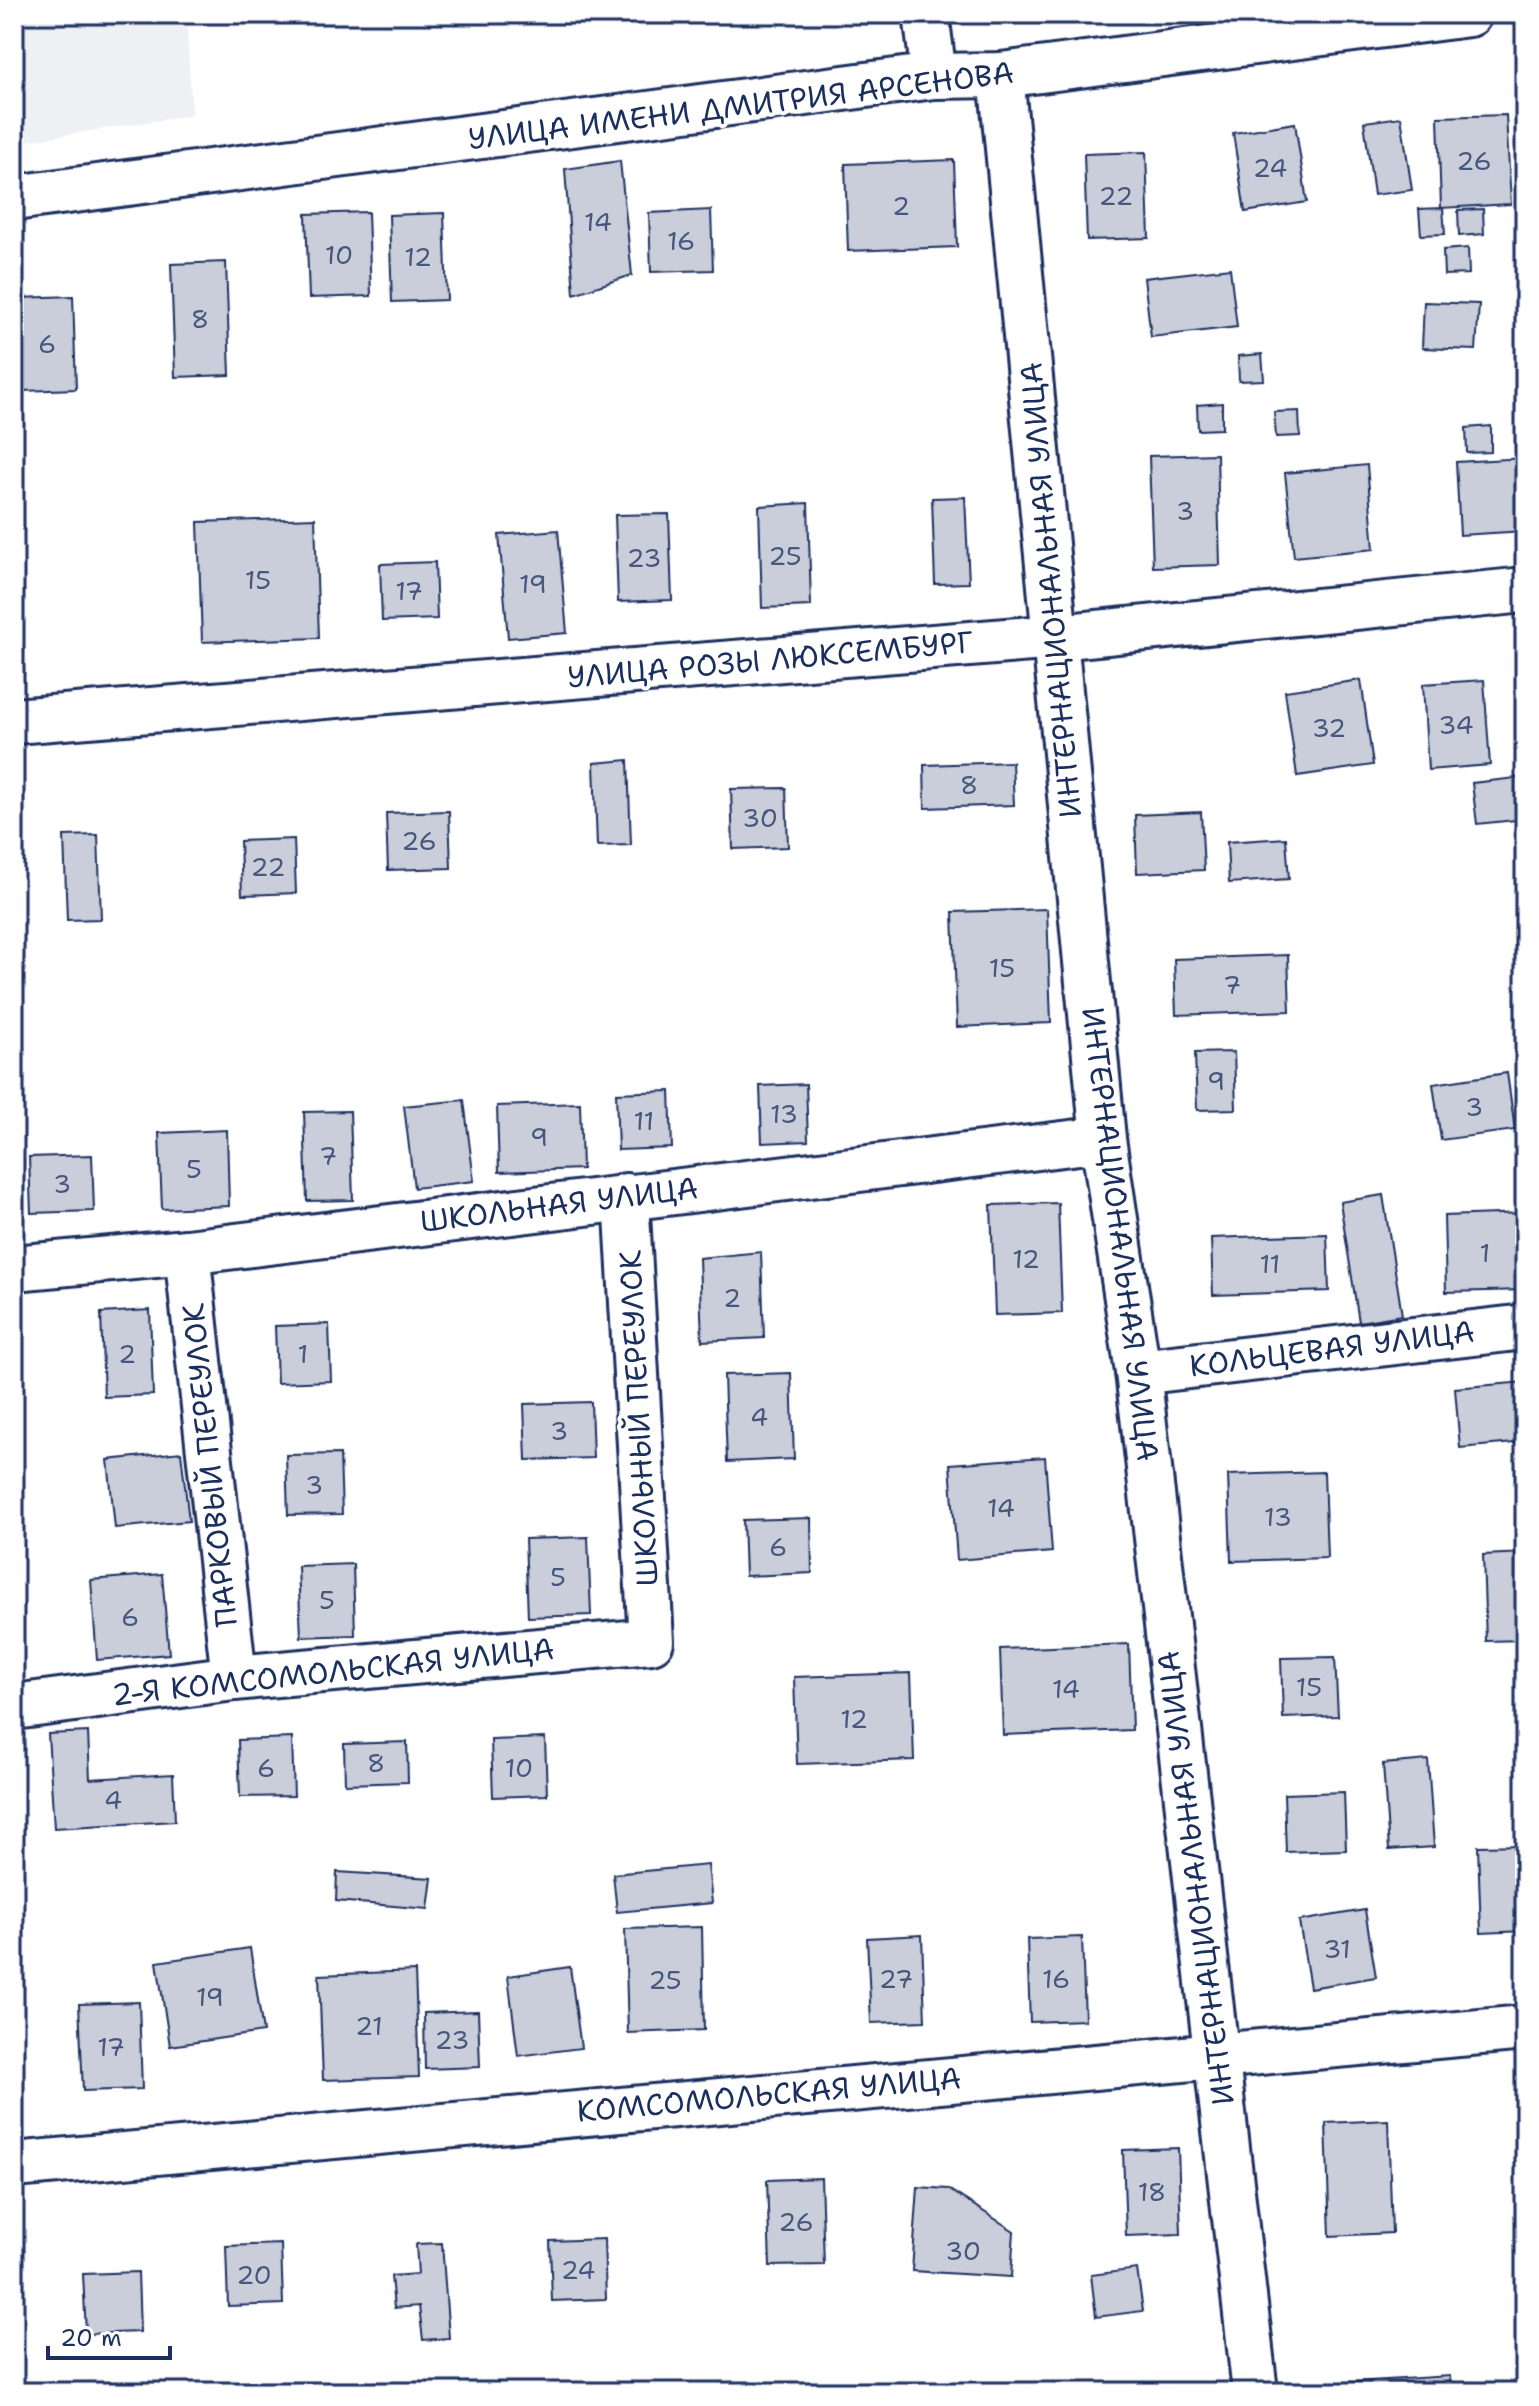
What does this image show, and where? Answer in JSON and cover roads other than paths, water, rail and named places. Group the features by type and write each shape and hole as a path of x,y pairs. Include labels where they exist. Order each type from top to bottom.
{"street":[{"path":"926,14 934,76"},
{"name":"УЛИЦА ИМЕНИ ДМИТРИЯ АРСЕНОВА","path":"14,198 934,76 1001,75 1469,14"},
{"name":"ИНТЕРНАЦИОНАЛЬНАЯ УЛИЦА","path":"1001,75 1103,1139 1138,1372 1255,2392"},
{"name":"УЛИЦА РОЗЫ ЛЮКСЕМБУРГ","path":"14,721 1057,637 1525,590"},
{"name":"ШКОЛЬНАЯ УЛИЦА","path":"14,1268 187,1252 1103,1139"},
{"name":"ШКОЛЬНЫЙ ПЕРЕУЛОК","path":"626,1196 651,1641"},
{"name":"ПАРКОВЫЙ ПЕРЕУЛОК","path":"187,1252 234,1678"},
{"name":"КОЛЬЦЕВАЯ УЛИЦА","path":"1138,1372 1525,1327"},
{"name":"2-Я КОМСОМОЛЬСКАЯ УЛИЦА","path":"14,1707 234,1678 651,1641"},
{"name":"КОМСОМОЛЬСКАЯ УЛИЦА","path":"14,2165 1525,2028"}]}
